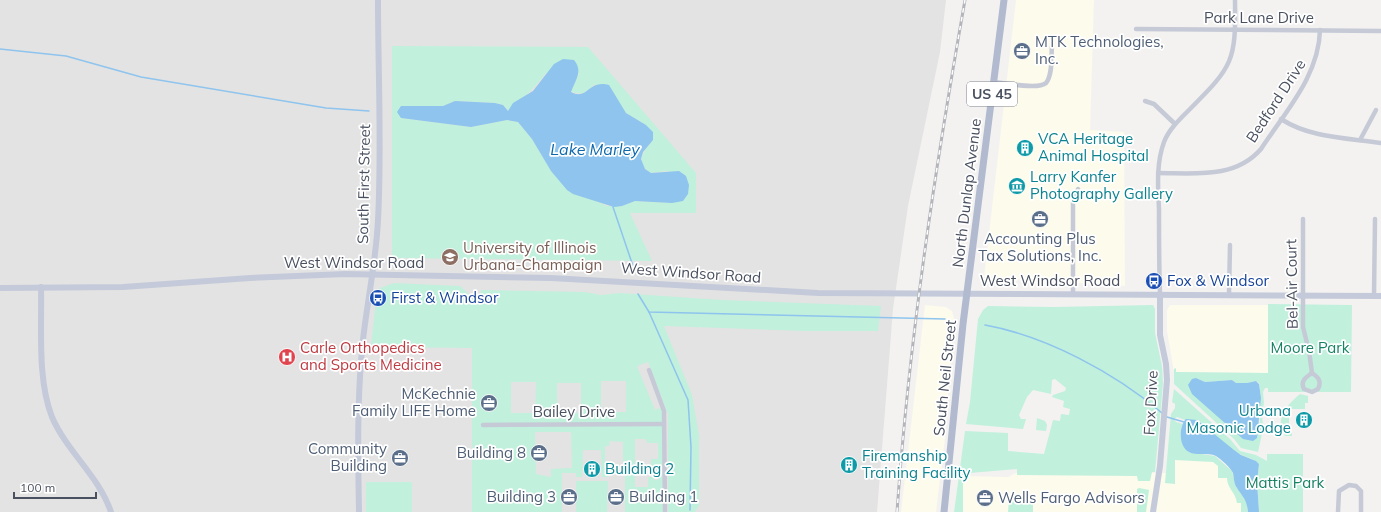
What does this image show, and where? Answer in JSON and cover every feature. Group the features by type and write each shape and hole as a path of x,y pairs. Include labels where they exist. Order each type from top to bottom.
{"main road":[{"name":"South First Street","path":"359,512 358,443 362,350 374,263 378,220 378,0"},
{"name":"North Dunlap Avenue","path":"967,293 1004,0"},
{"name":"West Windsor Road","path":"0,288 123,287 306,275 372,274 550,278 818,293 1229,294 1378,296"},
{"path":"41,287 43,370 45,391 52,417 68,444 90,473 108,503 111,512"},
{"name":"South Neil Street","path":"944,512 967,293"},
{"name":"Fox Drive","path":"1153,512 1160,466 1167,380 1166,364 1160,335 1160,294"}],"street":[{"path":"1160,294 1158,173 1164,141 1175,124 1215,84 1225,71 1234,49 1235,0"},
{"name":"Park Lane Drive","path":"1136,29 1381,31"},
{"name":"Bedford Drive","path":"1158,173 1218,173 1238,167 1256,155 1313,68 1319,49 1320,30"},
{"path":"994,82 1034,86 1042,85 1046,82 1049,76 1052,46"},
{"path":"1144,101 1154,104 1175,124"},
{"path":"1360,140 1376,110"},
{"path":"1281,119 1303,130 1381,143"},
{"path":"1073,294 1073,202 1078,189"},
{"name":"Bel-Air Court","path":"1303,219 1303,327 1309,351 1312,373"},
{"path":"1375,219 1378,296"},
{"path":"1229,294 1230,245"},
{"path":"649,370 664,410 665,512"},
{"name":"Bailey Drive","path":"483,424 664,424"},
{"path":"1338,512 1339,491 1349,485 1356,486 1361,492 1361,512"}],"shaded area":[{"name":"University of Illinois Urbana-Champaign","path":"0,0 946,0 940,52 908,206 893,309 877,512 0,512"},
{"path":"1016,0 1094,0 1090,130 1124,132 1125,286 984,277"},
{"path":"925,305 946,307 952,311 954,318 945,438 936,512 901,512"},
{"path":"1170,305 1268,305 1268,373 1174,372 1167,331 1167,310"},
{"path":"1169,452 1217,460 1243,500 1243,512 954,512 959,476 1008,477 1018,472 1166,473"}],"green space":[{"path":"392,46 588,47 696,173 696,213 630,213 652,261 392,258","holes":["546,73 579,73 571,91 581,93 587,91 595,84 619,104 626,113 646,125 653,140 643,153 643,165 651,173 668,171 672,203 635,201 622,206 607,206 588,197 574,194 551,171 532,139 518,122 507,120 471,127 401,118 401,106 443,106 455,101 495,103 503,105 508,111 523,98"]},
{"path":"394,283 460,286 478,303 481,290 585,292 601,295 619,293 722,300 881,306 878,331 806,331 664,326 692,395 699,435 699,505 695,512 668,512 668,414 648,362 637,366 655,410 660,408 662,410 663,512 625,512 625,472 608,472 608,477 602,477 601,450 583,450 582,477 576,477 576,473 562,473 562,512 472,512 472,348 372,347 377,292 380,288","holes":["601,381 626,381 626,412 601,412","511,382 536,382 535,413 511,413","557,383 581,383 581,413 557,412","535,432 571,432 572,468 551,469 551,477 536,474","635,439 645,439 648,443 658,443 658,459 651,459 651,466 658,467 658,480 654,480 653,477 648,477 648,487 635,487","610,441 623,442 623,470 605,470 605,446 609,446"]},
{"name":"Moore Park","path":"1268,304 1352,305 1351,392 1268,392 1268,388 1265,388 1263,392 1263,429 1258,452 1241,448 1234,439 1174,384 1174,369 1176,368 1176,372 1268,373","holes":["1196,378 1205,382 1232,380 1236,383 1256,381 1259,383 1261,398 1259,413 1260,423 1188,386"]},
{"path":"1153,305 1155,309 1155,333 1162,366 1163,384 1155,472 1152,472 1150,481 1138,481 1137,476 1017,475 1017,469 970,473 970,476 963,476 963,512 954,512 965,431 1008,433 1008,451 1044,454 1053,420 1060,421 1061,414 1069,415 1070,409 1063,407 1064,401 1052,397 1053,395 1065,391 1066,388 1055,379 1052,380 1051,394 1033,390 1027,397 1019,415 1021,419 1026,419 1023,429 966,424 970,402 978,319 983,310 988,306 1054,307"},
{"name":"Mattis Park","path":"1174,389 1230,439 1240,451 1256,455 1267,461 1267,454 1303,454 1303,512 1259,512 1257,482 1259,464 1255,460 1242,455 1228,446 1197,420 1185,420 1177,417 1174,419 1176,422 1183,424 1181,435 1184,446 1189,452 1215,456 1232,471 1236,487 1246,498 1248,512 1241,512 1241,503 1237,503 1235,496 1228,485 1227,478 1218,478 1218,466 1213,462 1175,460 1175,484 1165,483 1171,414 1175,408 1175,404 1172,402"},
{"path":"1300,394 1308,396 1308,403 1305,403 1305,409 1289,409 1289,431 1292,432 1292,436 1285,436 1282,430 1281,418 1287,408"},
{"path":"1037,418 1045,421 1047,425 1046,431 1036,430"},
{"path":"576,481 608,481 607,512 576,512"},
{"path":"366,482 412,482 412,512 366,512"},
{"path":"1137,489 1149,490 1146,512 1137,512"},
{"path":"1033,498 1033,512 1008,512 1009,499"}],"water":[{"name":"Lake Marley","path":"563,59 574,60 578,68 578,75 571,92 581,94 597,85 609,85 626,113 646,125 653,132 653,140 643,152 641,159 645,169 651,173 679,171 686,176 689,185 688,194 683,201 672,203 635,201 622,206 614,207 573,194 567,190 551,171 532,139 518,122 507,120 471,127 401,118 397,112 401,106 443,106 455,101 495,103 503,105 508,111 513,103 533,91 554,64"},
{"path":"1196,378 1205,382 1232,380 1236,383 1247,383 1256,381 1259,384 1261,398 1257,438 1253,441 1243,439 1192,394 1188,385 1192,379"},
{"path":"1186,419 1197,420 1241,455 1256,461 1259,464 1257,482 1259,512 1248,512 1246,502 1235,485 1233,473 1223,461 1213,455 1195,454 1185,449 1181,441 1181,431"}],"waterway":[{"path":"0,49 66,56 141,77 326,108 369,111"},
{"path":"613,207 633,266"},
{"path":"638,294 649,312 945,319"},
{"path":"649,312 688,400 691,447 690,510"},
{"path":"985,325 1008,330 1032,338 1079,358 1123,384 1162,413"},
{"path":"1167,417 1184,422"}],"railway":[{"path":"897,512 908,383 924,255 943,127 965,0"}],"place":[{"name":"MTK Technologies, Inc.","path":"1022,51"},
{"name":"VCA Heritage Animal Hospital","path":"1025,148"},
{"name":"Larry Kanfer Photography Gallery","path":"1017,186"},
{"name":"Accounting Plus Tax Solutions, Inc.","path":"1040,219"},
{"name":"University of Illinois Urbana-Champaign","path":"450,257"},
{"name":"Fox & Windsor","path":"1154,281"},
{"name":"First & Windsor","path":"378,298"},
{"name":"Carle Orthopedics and Sports Medicine","path":"287,357"},
{"name":"McKechnie Family LIFE Home","path":"489,403"},
{"name":"Urbana Masonic Lodge","path":"1304,420"},
{"name":"Building 8","path":"539,453"},
{"name":"Community Building","path":"400,458"},
{"name":"Firemanship Training Facility","path":"849,465"},
{"name":"Building 2","path":"592,469"},
{"name":"Building 3","path":"569,497"},
{"name":"Building 1","path":"616,497"},
{"name":"Wells Fargo Advisors","path":"985,498"}]}
